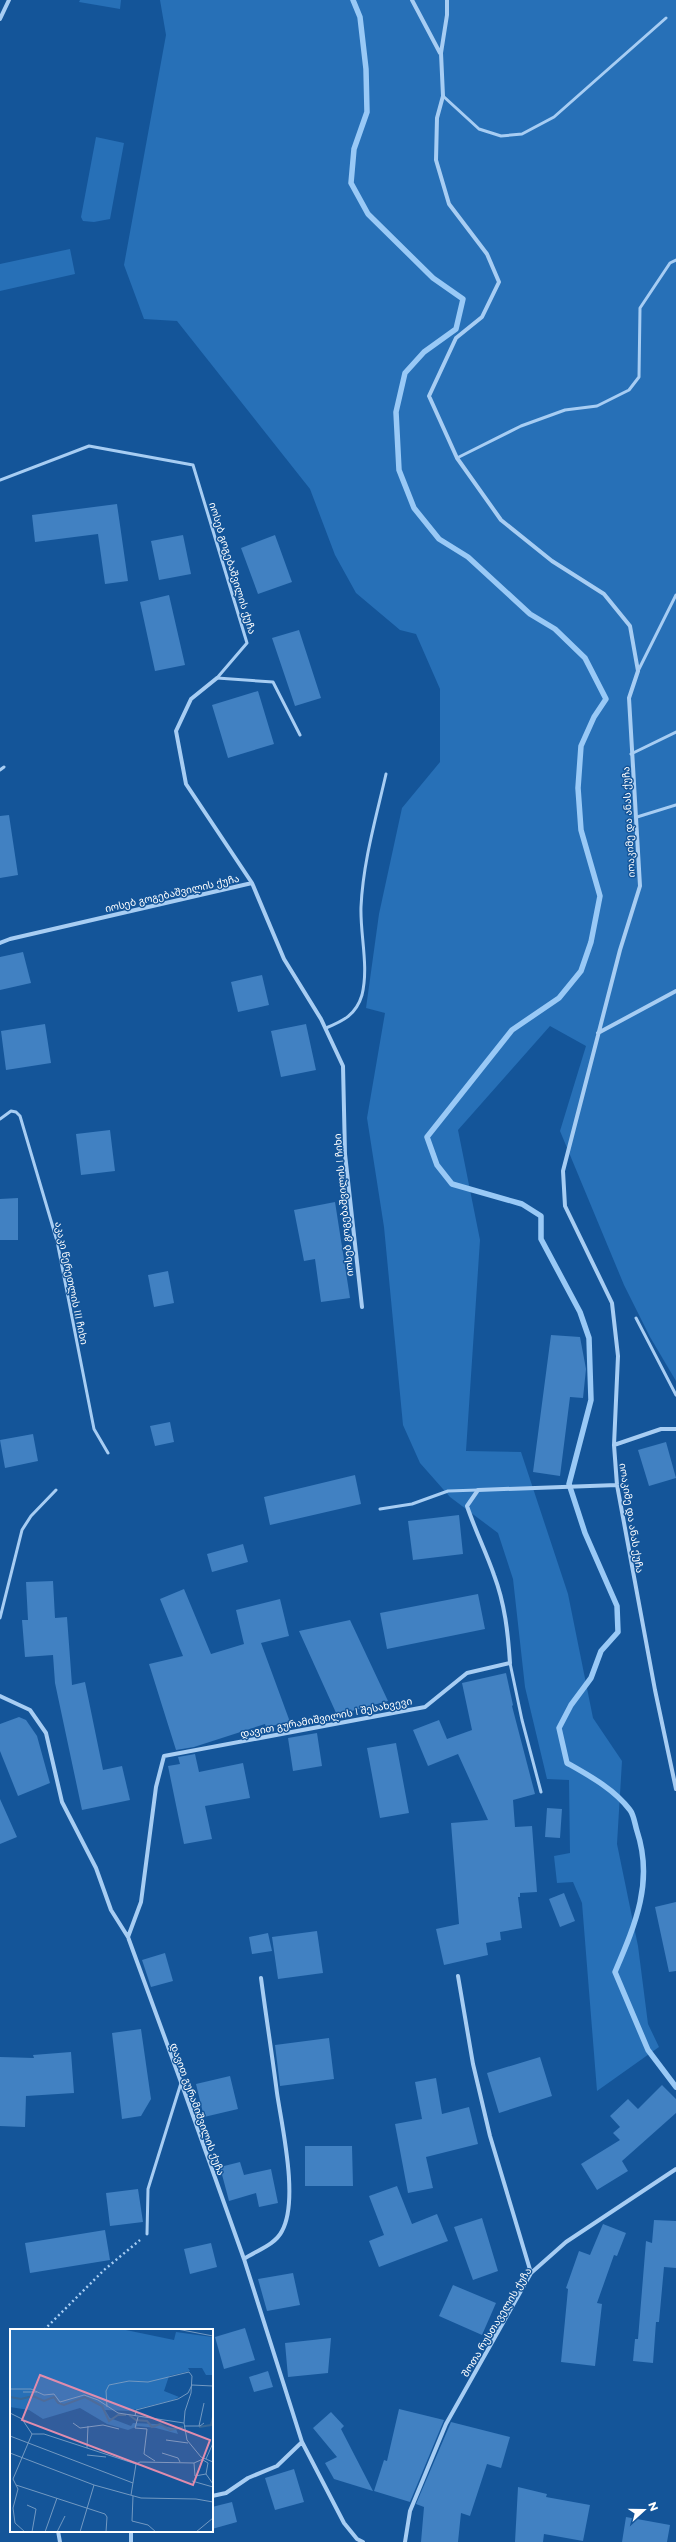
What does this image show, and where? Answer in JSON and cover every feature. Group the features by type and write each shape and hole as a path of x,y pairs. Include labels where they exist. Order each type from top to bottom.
{"street":[{"path":"0,19 9,0"},
{"path":"412,0 440,53"},
{"name":"იოაკიმე და ანას ქუჩა","path":"446,0 447,14 440,53 443,96 437,118 436,160 449,204 487,254 499,282 482,316 456,338 429,396 457,458 501,520 552,561 604,594 630,626 638,671 629,698 640,886 598,1033 584,1097 563,1171 565,1206 612,1303 618,1356 614,1445 617,1485 656,1698 676,1789"},
{"name":"იოსებ გოგებაშვილის ქუჩა","path":"0,943 10,938 252,883 186,784 176,731 191,699 218,678"},
{"name":"იოსებ გოგებაშვილის I ჩიხი","path":"252,883 284,959 326,1028 343,1066 345,1154 362,1307"},
{"path":"598,1033 676,991"},
{"path":"614,1445 661,1429 676,1429"},
{"path":"510,1663 507,1625 494,1575 478,1540 467,1506 478,1490 617,1485"},
{"name":"დავით გურამიშვილის I შესახვევი","path":"128,1937 141,1902 156,1786 164,1756 425,1707 467,1673 510,1663"},
{"name":"დავით გურამიშვილის ქუჩა","path":"0,1696 30,1710 46,1733 62,1802 96,1868 111,1910 128,1937 181,2082 244,2259 302,2442 344,2523 357,2539 363,2542"},
{"path":"458,1976 473,2064 490,2136 532,2273"},
{"path":"244,2259 256,2250 270,2245 282,2231 289,2212 288,2169 260,1978"},
{"name":"შოთა რუსთაველის ქუჩა","path":"405,2542 410,2511 446,2424 532,2273 566,2242 676,2169"},
{"path":"213,2496 226,2493 248,2478 277,2466 302,2442"},
{"path":"58,2532 60,2542"}],"lane":[{"path":"443,96 479,129 501,136 522,134 554,117 666,18"},
{"path":"457,458 521,426 565,410 597,406 629,390 639,377 640,308 670,263 676,260"},
{"name":"იოსებ გოგებაშვილის ქუჩა","path":"0,480 89,446 194,465 247,643 218,678"},
{"path":"638,671 676,595"},
{"path":"218,678 273,682 300,735"},
{"path":"632,754 676,732"},
{"path":"0,770 4,767"},
{"path":"326,1028 346,1020 354,1013 362,995 364,967 361,908 363,880 386,774"},
{"path":"637,817 676,805"},
{"name":"აკაკი წერეთლის III ჩიხი","path":"0,1119 11,1111 16,1112 20,1116 58,1241 94,1429 108,1453"},
{"path":"636,1318 676,1395"},
{"path":"0,1618 22,1530 31,1516 56,1490"},
{"path":"380,1509 412,1504 448,1491 478,1490"},
{"path":"510,1663 522,1720 541,1792"},
{"path":"147,2234 148,2189 181,2082"}],"path":[{"path":"45,2329 104,2270 147,2234"}],"shaded area":[{"path":"80,0 121,0 120,9 79,2"},
{"path":"160,0 676,0 676,1381 650,1337 624,1285 560,1131 586,1046 550,1026 458,1130 480,1240 466,1451 521,1452 568,1594 593,1718 622,1761 617,1844 638,1946 648,2024 659,2047 597,2091 582,1903 573,1882 557,1883 554,1856 570,1853 569,1780 547,1779 525,1687 513,1579 498,1533 450,1497 420,1463 403,1425 384,1227 367,1118 385,1013 366,1008 379,914 402,808 440,762 440,689 416,634 400,630 356,593 335,555 310,489 177,321 144,319 124,265 166,35"},
{"path":"96,137 124,143 110,219 94,222 83,221 81,217"},
{"path":"70,249 75,274 0,291 0,264"}],"building":[{"path":"117,504 128,581 105,584 98,534 35,542 32,515"},
{"path":"183,535 191,574 159,580 151,541"},
{"path":"275,535 292,582 258,594 241,548"},
{"path":"169,595 185,665 155,671 140,602"},
{"path":"299,630 321,698 295,706 272,638"},
{"path":"258,691 274,744 228,758 212,705"},
{"path":"9,815 18,875 0,878 0,816"},
{"path":"23,952 31,983 0,990 0,957"},
{"path":"262,975 269,1005 238,1012 231,982"},
{"path":"45,1024 51,1063 6,1070 1,1031"},
{"path":"306,1024 316,1070 281,1077 271,1031"},
{"path":"110,1130 115,1171 81,1175 76,1134"},
{"path":"18,1198 18,1240 0,1240 0,1199"},
{"path":"335,1202 350,1298 321,1302 315,1259 304,1261 294,1210"},
{"path":"168,1271 174,1303 154,1307 148,1275"},
{"path":"551,1335 580,1337 586,1369 583,1398 570,1397 560,1476 533,1472"},
{"path":"170,1422 174,1442 155,1446 150,1426"},
{"path":"33,1434 38,1461 5,1468 0,1440"},
{"path":"666,1442 676,1478 649,1486 638,1450"},
{"path":"355,1475 361,1504 270,1525 264,1497"},
{"path":"459,1515 463,1554 413,1560 408,1521"},
{"path":"243,1544 248,1562 212,1572 207,1554"},
{"path":"53,1581 55,1618 67,1617 72,1685 85,1682 103,1770 122,1766 130,1800 82,1810 55,1683 53,1655 25,1657 22,1620 28,1620 26,1582"},
{"path":"184,1589 211,1654 244,1644 236,1610 280,1599 289,1636 261,1643 290,1722 266,1727 265,1724 194,1747 176,1750 149,1664 183,1656 160,1599"},
{"path":"478,1594 485,1629 387,1649 380,1613"},
{"path":"350,1620 388,1701 337,1715 299,1631"},
{"path":"506,1673 512,1706 535,1794 513,1800 515,1827 532,1826 537,1892 520,1893 520,1897 518,1897 522,1928 500,1932 501,1940 486,1943 488,1955 444,1965 436,1929 459,1924 451,1823 488,1820 458,1754 428,1766 413,1730 439,1720 447,1739 472,1730 462,1683"},
{"path":"19,1717 26,1720 37,1736 50,1783 18,1796 0,1751 0,1724"},
{"path":"317,1733 322,1766 293,1771 288,1738"},
{"path":"396,1743 409,1813 380,1818 367,1748"},
{"path":"195,1754 199,1772 243,1763 250,1798 205,1806 212,1839 184,1844 168,1766 180,1764 178,1757"},
{"path":"0,1799 17,1837 0,1844"},
{"path":"547,1808 562,1809 560,1838 545,1837"},
{"path":"564,1893 575,1921 560,1927 549,1899"},
{"path":"676,1902 676,1971 669,1972 655,1907"},
{"path":"317,1931 323,1973 278,1979 272,1937"},
{"path":"268,1933 272,1951 252,1954 249,1937"},
{"path":"165,1953 173,1981 151,1987 142,1960"},
{"path":"141,2029 151,2099 141,2116 122,2119 112,2033"},
{"path":"329,2038 334,2079 280,2086 275,2045"},
{"path":"71,2052 74,2093 26,2096 25,2127 0,2126 0,2057 34,2058 33,2055"},
{"path":"540,2057 552,2096 499,2113 487,2073"},
{"path":"230,2076 238,2109 204,2117 196,2084"},
{"path":"436,2078 442,2114 469,2107 478,2144 426,2157 433,2188 408,2193 395,2124 422,2119 415,2082"},
{"path":"662,2085 676,2099 676,2113 622,2161 628,2171 597,2190 581,2164 620,2140 613,2133 620,2127 610,2116 628,2099 638,2109"},
{"path":"305,2146 352,2146 353,2186 305,2186"},
{"path":"240,2162 244,2175 271,2169 278,2203 259,2207 256,2193 229,2201 220,2167"},
{"path":"397,2186 412,2224 437,2214 448,2241 379,2267 369,2241 384,2235 369,2196"},
{"path":"138,2189 143,2222 110,2226 106,2193"},
{"path":"482,2218 498,2271 473,2280 454,2227"},
{"path":"654,2220 676,2221 676,2268 664,2267 659,2322 656,2322 653,2363 633,2361 635,2339 638,2339 646,2241 652,2243"},
{"path":"603,2224 626,2233 617,2256 614,2255 597,2303 602,2304 595,2366 561,2362 568,2289 566,2288 579,2251 590,2255"},
{"path":"105,2230 110,2260 30,2273 25,2243"},
{"path":"211,2243 217,2267 190,2274 184,2249"},
{"path":"293,2273 300,2305 267,2311 258,2279"},
{"path":"453,2285 496,2303 482,2335 439,2316"},
{"path":"245,2328 255,2360 224,2369 215,2337"},
{"path":"331,2338 328,2373 288,2377 285,2343"},
{"path":"268,2371 273,2387 254,2392 249,2377"},
{"path":"399,2409 444,2420 410,2502 374,2491 384,2460 387,2461"},
{"path":"331,2412 344,2426 341,2429 373,2491 334,2479 325,2463 337,2457 313,2428"},
{"path":"451,2422 510,2437 501,2468 487,2464 470,2516 461,2513 458,2542 421,2542 424,2507 416,2504"},
{"path":"294,2469 304,2502 275,2510 265,2478"},
{"path":"518,2487 547,2494 546,2497 590,2505 583,2541 544,2534 543,2542 515,2542"},
{"path":"232,2502 237,2522 213,2529 213,2507"},
{"path":"626,2517 670,2525 667,2542 622,2542"}],"waterway":[{"path":"353,0 360,17 366,69 367,112 354,149 351,183 368,214 433,278 463,299 456,329 424,352 405,373 396,412 399,470 414,508 439,539 468,557 530,614 555,629 585,658 606,699 594,717 581,746 578,788 581,830 600,896 591,942 581,971 559,998 512,1030 427,1137 437,1165 452,1184 522,1204 541,1216 541,1239 580,1312 589,1338 591,1400 569,1484 585,1533 617,1606 618,1632 601,1651 591,1678 571,1705 559,1728 567,1763 609,1789 624,1802 633,1817 642,1850 644,1868 643,1886 635,1920 615,1972 648,2050 676,2087"}]}
